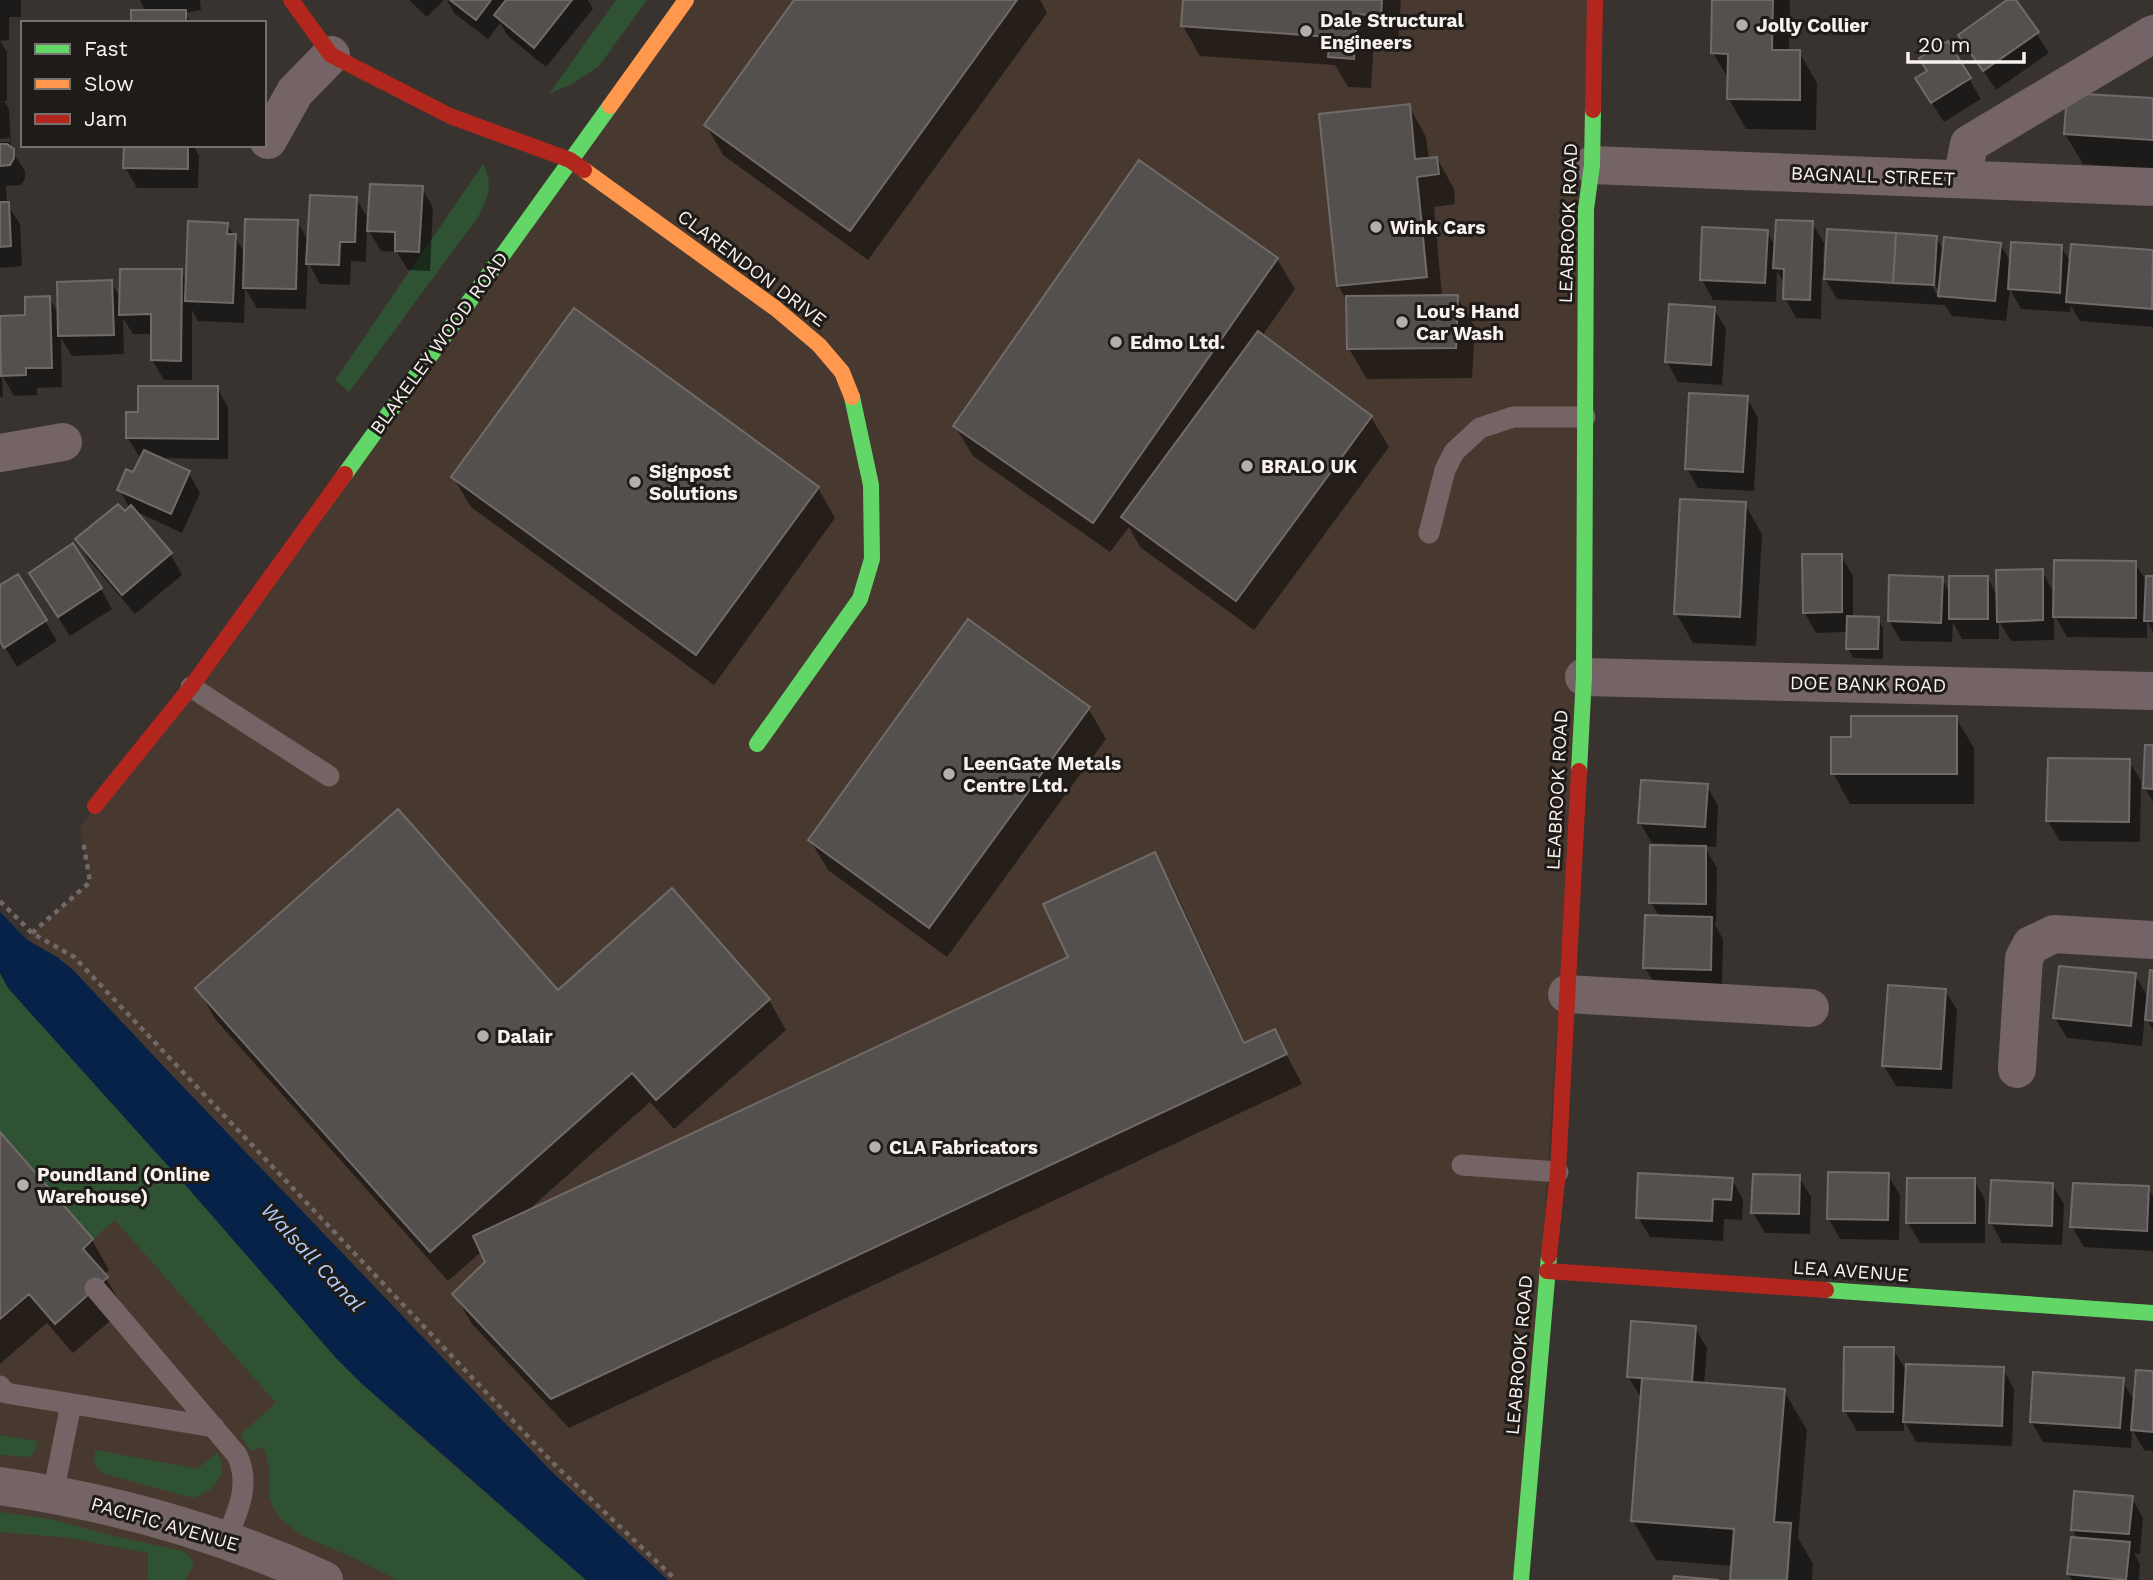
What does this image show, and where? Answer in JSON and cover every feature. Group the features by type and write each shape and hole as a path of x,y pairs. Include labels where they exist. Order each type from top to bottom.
{"street":[{"path":"268,140 295,92 331,55 291,0"},
{"name":"BLAKELEY WOOD ROAD","path":"95,806 191,687 686,0"},
{"name":"LEABROOK ROAD","path":"1521,1580 1547,1270 1558,1172 1584,677 1586,209 1592,165 1595,0"},
{"path":"1962,179 1969,144 2153,34"},
{"name":"CLARENDON DRIVE","path":"331,55 450,116 570,160 775,308 819,345 842,372 855,404 871,485 872,559 860,599 757,744"},
{"name":"BAGNALL STREET","path":"1592,165 2153,187"},
{"path":"0,453 63,442"},
{"name":"DOE BANK ROAD","path":"1584,677 2153,691"},
{"path":"2017,1069 2024,958 2031,945 2054,934 2153,940"},
{"path":"1567,995 1810,1008"},
{"name":"LEA AVENUE","path":"1547,1270 2153,1313"},
{"name":"PACIFIC AVENUE","path":"0,1486 53,1494 226,1539 324,1580"}],"lane":[{"path":"1429,533 1445,470 1454,452 1480,428 1513,417 1585,417"},
{"path":"191,687 329,776"},
{"path":"1462,1165 1558,1172"},
{"path":"96,1289 214,1426 243,1466 242,1499 226,1539"},
{"path":"0,1387 5,1393 214,1426"},
{"path":"53,1494 71,1404"}],"path":[{"path":"33,933 90,881 80,828 95,806"},
{"path":"0,901 33,933 74,957 553,1463 676,1580"}],"shaded area":[{"path":"686,0 1595,0 1585,596 1521,1580 0,1580 0,920 20,945 90,882 80,828"}],"green space":[{"path":"616,0 647,0 599,66 572,84 549,94"},
{"path":"483,164 489,185 485,204 478,217 349,392 335,380"},
{"path":"0,973 8,988 336,1358 396,1415 586,1580 397,1580 301,1535 283,1521 274,1510 270,1498 269,1465 263,1447 250,1451 241,1434 276,1403 115,1220 93,1239 0,1132"},
{"path":"0,1435 38,1441 32,1457 0,1455"},
{"path":"96,1450 197,1469 217,1453 221,1461 221,1475 213,1487 193,1498 105,1474 95,1464"},
{"path":"0,1512 50,1519 183,1551 194,1564 185,1580 148,1580 148,1553 70,1538 0,1532"}],"water":[{"name":"Walsall Canal","path":"0,912 26,939 73,970 551,1471 668,1580 586,1580 336,1358 8,988 0,973"}],"building":[{"path":"450,0 491,0 476,20"},
{"path":"506,0 572,0 534,48 494,15"},
{"path":"794,0 1017,0 850,231 704,125"},
{"name":"Dale Structural Engineers","path":"1183,0 1382,0 1381,16 1357,14 1354,59 1328,57 1330,37 1181,26"},
{"name":"Jolly Collier","path":"1712,0 1773,0 1772,50 1800,50 1800,100 1727,99 1728,54 1711,53"},
{"path":"2007,0 2016,0 2039,32 1983,71 1958,35"},
{"path":"131,10 186,10 186,21 131,21"},
{"path":"1948,41 1971,78 1931,103 1915,78 1927,71 1919,58"},
{"path":"2067,93 2153,98 2153,140 2064,134"},
{"name":"Wink Cars","path":"1410,104 1415,159 1437,157 1439,174 1417,177 1427,277 1337,286 1319,114"},
{"path":"0,144 7,144 14,149 14,158 10,165 0,166"},
{"path":"124,147 188,147 188,169 123,168"},
{"name":"Edmo Ltd.","path":"1139,160 1278,258 1093,523 953,426"},
{"path":"370,184 423,186 419,252 395,251 395,232 367,231"},
{"path":"310,195 357,197 355,242 340,242 339,265 306,264"},
{"path":"0,202 9,202 11,246 0,247"},
{"path":"245,219 298,220 296,289 243,288"},
{"path":"1776,220 1813,221 1810,300 1783,299 1784,269 1773,268"},
{"path":"188,221 228,223 227,234 236,234 233,303 185,301"},
{"path":"1702,227 1768,230 1765,283 1700,280"},
{"path":"1827,229 1896,233 1893,283 1824,279"},
{"path":"1896,233 1937,236 1934,285 1893,283"},
{"path":"1944,237 2001,243 1995,301 1938,296"},
{"path":"2011,242 2062,245 2060,293 2008,289"},
{"path":"2071,244 2153,250 2152,309 2066,302"},
{"path":"120,269 182,269 181,361 151,360 151,314 119,315"},
{"path":"112,280 114,335 58,336 57,282"},
{"name":"Lou's Hand Car Wash","path":"1458,295 1456,348 1347,349 1346,296"},
{"path":"50,296 52,368 26,368 26,375 1,376 0,316 25,315 25,297"},
{"path":"1669,304 1715,307 1711,365 1665,362"},
{"name":"Signpost Solutions","path":"574,308 819,487 696,655 451,477"},
{"name":"BRALO UK","path":"1258,331 1372,416 1236,601 1121,517"},
{"path":"138,386 218,386 218,439 126,438 126,412 138,412"},
{"path":"1689,393 1748,396 1743,472 1685,469"},
{"path":"144,450 190,471 171,514 117,490 126,469 133,472"},
{"path":"1680,499 1746,502 1740,617 1674,614"},
{"path":"118,504 125,511 131,505 172,553 122,595 75,539"},
{"path":"73,543 102,588 58,617 29,573"},
{"path":"1802,554 1842,554 1842,612 1803,613"},
{"path":"2054,560 2136,561 2136,618 2053,617"},
{"path":"2043,569 2043,620 1997,622 1996,570"},
{"path":"18,574 47,620 4,648 0,641 0,585"},
{"path":"1889,575 1943,577 1941,623 1888,621"},
{"path":"1949,576 1988,576 1988,619 1949,619"},
{"path":"2146,576 2153,576 2153,621 2144,621"},
{"path":"1847,616 1879,617 1878,649 1846,649"},
{"name":"LeenGate Metals Centre Ltd.","path":"968,619 1090,707 929,928 808,840"},
{"path":"1851,716 1957,716 1957,774 1831,774 1831,737 1851,737"},
{"path":"2145,745 2153,745 2153,789 2143,788"},
{"path":"2048,758 2130,759 2129,822 2046,821"},
{"path":"1641,780 1708,784 1705,827 1638,823"},
{"name":"Dalair","path":"398,809 558,990 672,888 770,999 656,1100 632,1073 430,1252 195,988"},
{"path":"1650,845 1706,846 1706,904 1649,903"},
{"name":"CLA Fabricators","path":"1155,852 1244,1043 1275,1029 1287,1054 551,1399 452,1294 485,1262 473,1236 1068,957 1043,904"},
{"path":"1645,915 1712,917 1711,970 1643,968"},
{"path":"2059,966 2136,973 2131,1026 2053,1018"},
{"path":"2150,970 2153,970 2153,1021 2145,1020"},
{"path":"1888,985 1946,989 1941,1069 1882,1066"},
{"name":"Poundland (Online Warehouse)","path":"0,1132 93,1239 83,1249 108,1277 55,1324 29,1294 0,1319"},
{"path":"1828,1172 1889,1173 1888,1220 1827,1219"},
{"path":"1638,1173 1733,1178 1731,1200 1713,1199 1712,1221 1636,1218"},
{"path":"1753,1174 1800,1175 1799,1214 1751,1213"},
{"path":"1907,1178 1975,1178 1975,1223 1906,1223"},
{"path":"1991,1180 2053,1183 2052,1226 1989,1223"},
{"path":"2073,1183 2149,1186 2147,1231 2070,1227"},
{"path":"1631,1321 1696,1326 1692,1382 1627,1377"},
{"path":"1844,1347 1894,1347 1893,1412 1843,1411"},
{"path":"1906,1364 2004,1367 2002,1426 1903,1422"},
{"path":"2136,1370 2153,1371 2153,1432 2131,1430"},
{"path":"2033,1372 2124,1378 2120,1428 2030,1422"},
{"path":"1642,1378 1785,1389 1774,1522 1791,1523 1787,1580 1730,1580 1734,1529 1631,1521"},
{"path":"2074,1491 2133,1496 2129,1534 2071,1530"},
{"path":"2071,1537 2130,1542 2126,1580 2067,1574"},
{"path":"1674,1576 1719,1580 1673,1580"}],"traffic: fast":[{"path":"345,474 610,106"},
{"path":"1579,771 1584,677 1586,209 1592,165 1593,110"},
{"path":"757,744 860,599 872,559 871,485 852,397"},
{"path":"1521,1580 1549,1256"},
{"path":"1826,1290 2153,1313"}],"traffic: slow":[{"path":"610,106 686,0"},
{"path":"584,170 775,308 819,345 842,372 852,397"}],"traffic: jam":[{"path":"291,0 331,55 450,116 570,160 584,170"},
{"path":"1593,110 1595,0"},
{"path":"95,806 191,687 345,474"},
{"path":"1549,1256 1558,1172 1579,771"},
{"path":"1547,1271 1826,1290"}],"place":[{"name":"Jolly Collier","path":"1742,25"},
{"name":"Dale Structural Engineers","path":"1306,31"},
{"name":"Wink Cars","path":"1376,227"},
{"name":"Lou's Hand Car Wash","path":"1402,322"},
{"name":"Edmo Ltd.","path":"1116,342"},
{"name":"BRALO UK","path":"1247,466"},
{"name":"Signpost Solutions","path":"635,482"},
{"name":"LeenGate Metals Centre Ltd.","path":"949,774"},
{"name":"Dalair","path":"483,1036"},
{"name":"CLA Fabricators","path":"875,1147"},
{"name":"Poundland (Online Warehouse)","path":"23,1185"}]}
